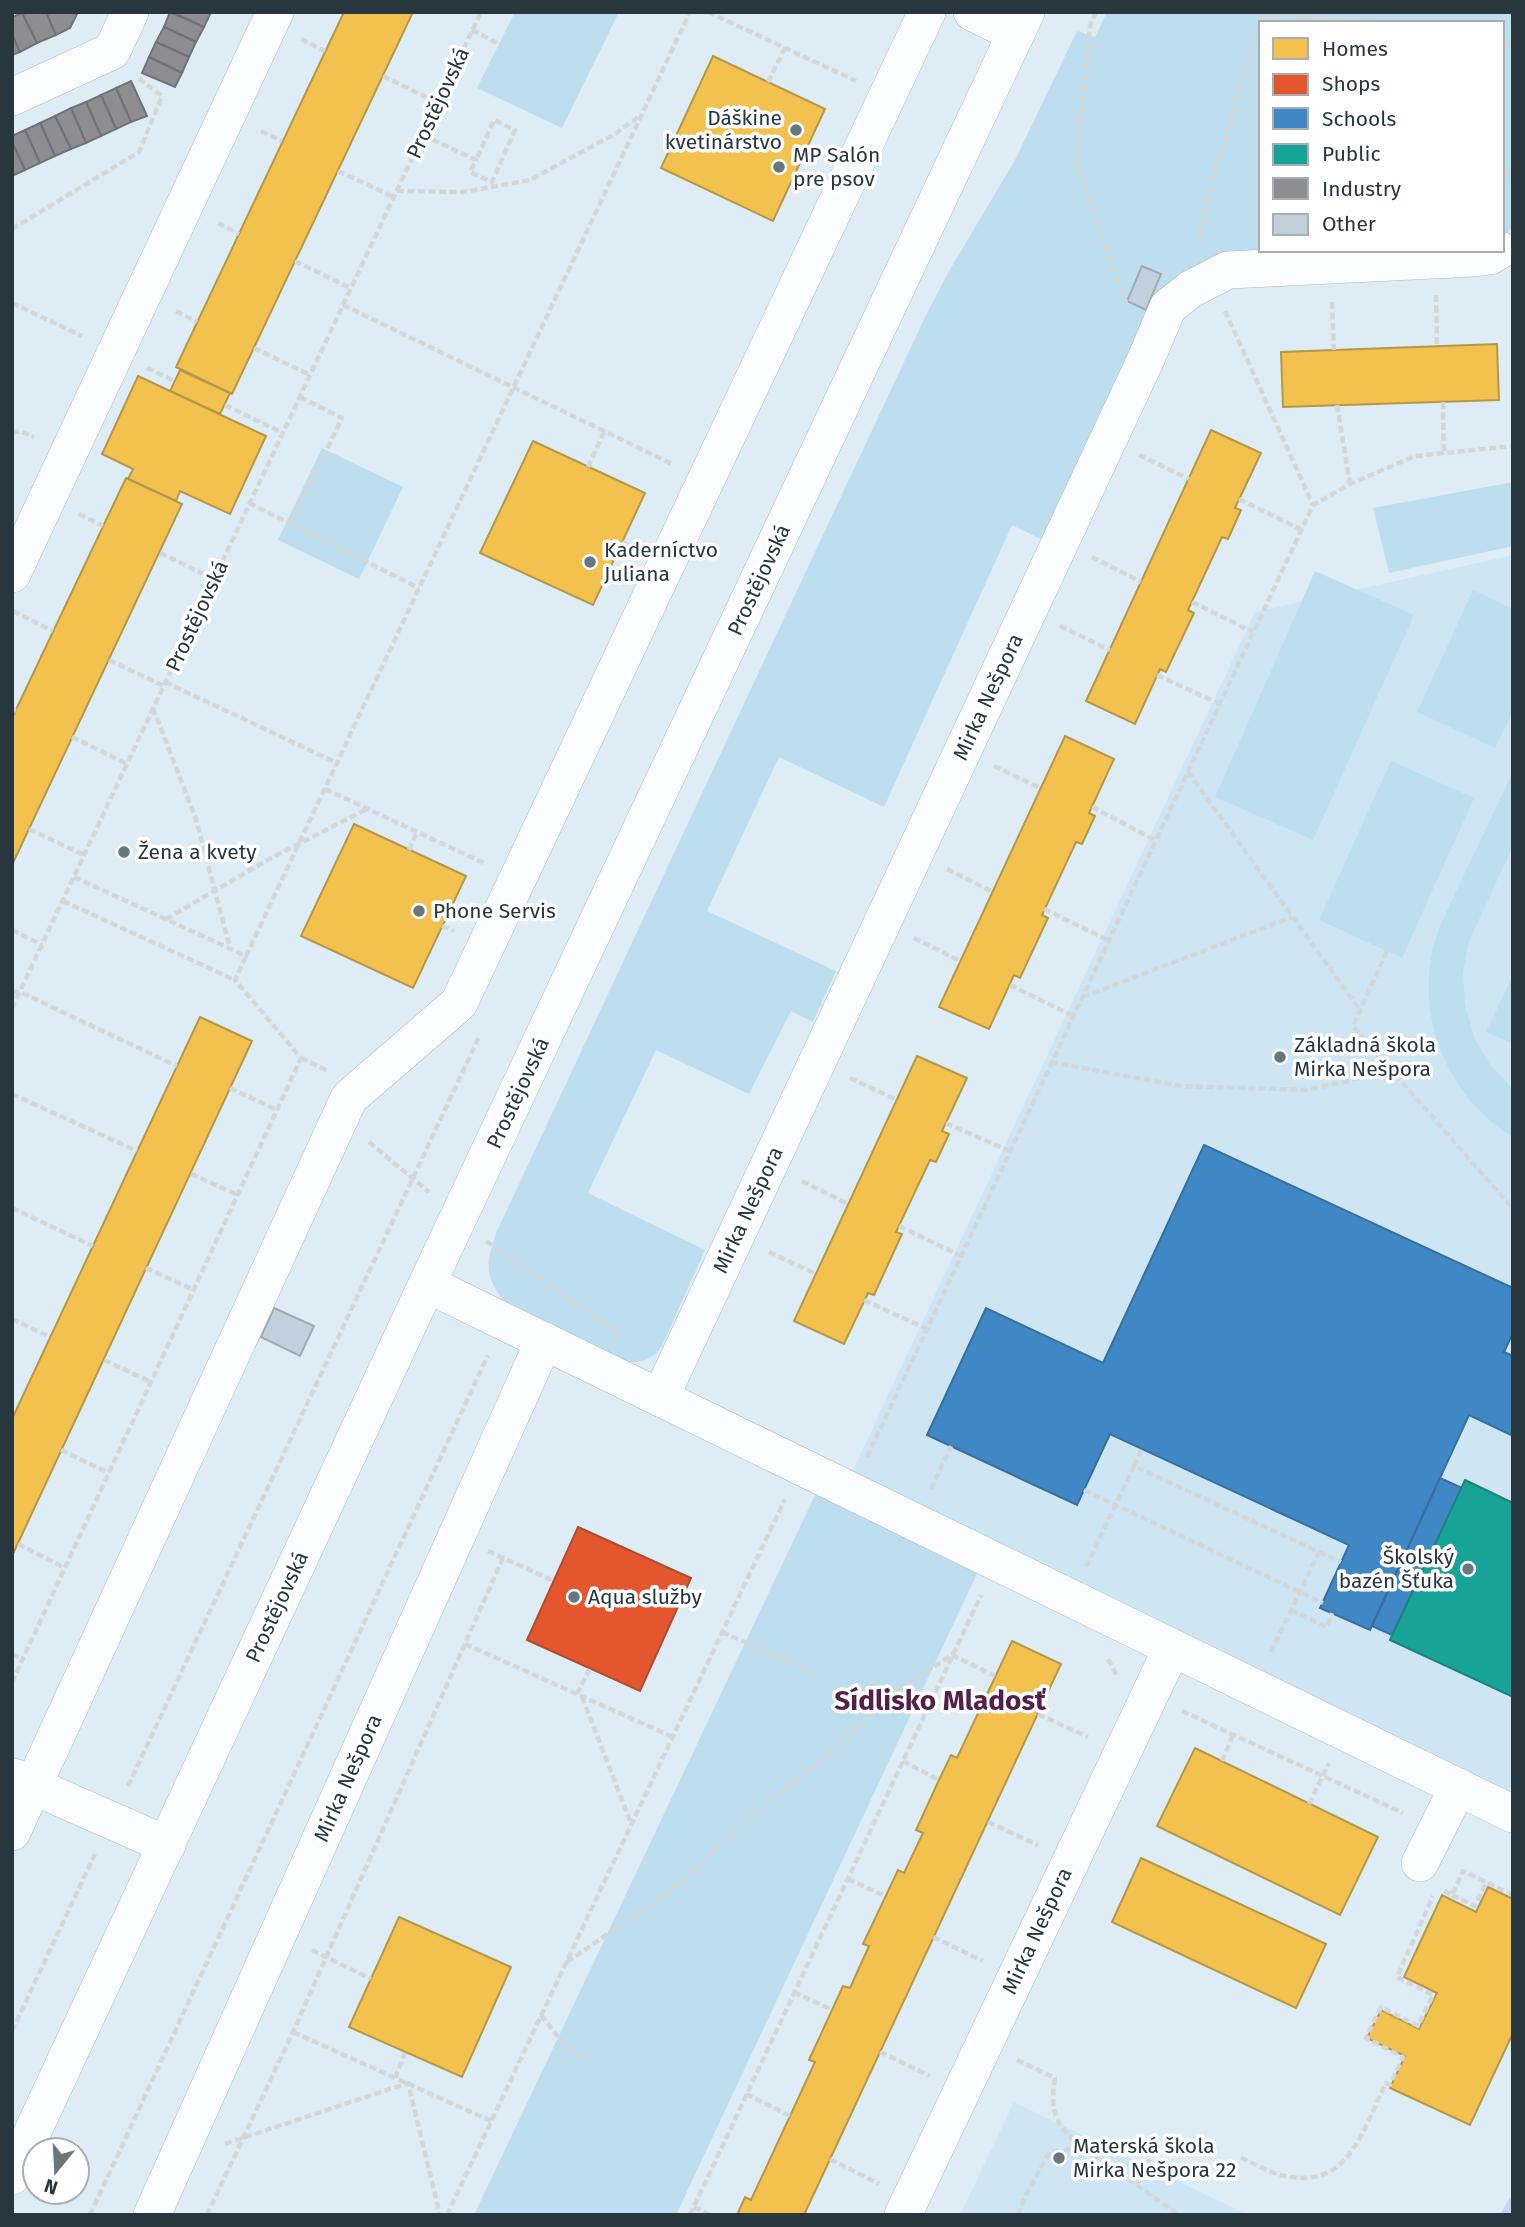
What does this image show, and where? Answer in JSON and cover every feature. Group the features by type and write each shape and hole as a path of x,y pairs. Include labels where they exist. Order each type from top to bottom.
{"street":[{"path":"12,97 113,51 130,12"},
{"path":"12,574 275,12"},
{"path":"12,1832 23,1781 351,1097 459,1003 927,12"},
{"path":"972,12 1021,23"},
{"name":"Prostějovská","path":"12,2176 427,1284 1021,23"},
{"name":"Mirka Nešpora","path":"667,1384 1168,307 1206,296 1228,270 1474,258 1497,252"},
{"path":"427,1284 544,1341 667,1384 800,1467 1513,1814"},
{"name":"Mirka Nešpora","path":"152,2215 544,1341"},
{"name":"Mirka Nešpora","path":"903,2215 1172,1648"},
{"path":"23,1781 167,1845"},
{"path":"1420,1863 1458,1787"}],"path":[{"path":"235,979 690,12"},
{"path":"708,12 888,96"},
{"path":"1096,12 1090,26 1076,163 1127,307"},
{"name":"Prostějovská","path":"12,1008 479,13"},
{"path":"1262,13 1364,21"},
{"path":"1259,23 1205,207 1206,296 1313,505"},
{"path":"472,30 499,44"},
{"path":"768,82 785,48"},
{"path":"12,229 139,152 162,96 135,75"},
{"path":"383,76 438,103"},
{"path":"397,191 463,192 530,180 615,134 642,114"},
{"path":"494,120 515,130 492,182 470,172 476,160 494,120"},
{"path":"423,135 476,160"},
{"path":"338,171 394,197"},
{"path":"296,261 350,288"},
{"path":"1436,291 1437,346"},
{"path":"1332,300 1334,350"},
{"path":"12,303 116,353"},
{"path":"343,305 706,481"},
{"path":"254,348 310,375"},
{"path":"291,524 342,418 300,397"},
{"path":"1443,402 1444,453"},
{"path":"225,405 283,433"},
{"path":"1337,405 1350,484"},
{"path":"588,467 604,432"},
{"path":"850,1491 1313,505 1350,484 1415,456 1513,446"},
{"path":"1136,453 1189,479"},
{"path":"1240,499 1300,529"},
{"path":"249,503 419,588"},
{"path":"160,553 214,579"},
{"path":"1087,555 1141,582"},
{"path":"1192,602 1253,632"},
{"path":"12,611 53,631"},
{"path":"1055,623 1110,650"},
{"path":"109,660 337,763"},
{"path":"1157,675 1220,704"},
{"path":"153,708 197,819 230,949"},
{"path":"72,737 127,764"},
{"path":"988,763 1041,788"},
{"path":"1188,772 1360,1010"},
{"path":"325,789 518,879"},
{"path":"1091,807 1155,840"},
{"path":"165,919 367,809"},
{"path":"29,829 84,855"},
{"path":"409,850 417,832"},
{"path":"940,865 993,892"},
{"path":"74,877 246,956"},
{"path":"63,901 235,979 301,1058 348,1080 351,1097 368,1141 494,1248 667,1384"},
{"path":"1044,909 1108,940"},
{"path":"1082,997 1292,917"},
{"path":"12,930 42,945"},
{"path":"906,934 960,961"},
{"path":"1387,951 1353,1026 1513,1209"},
{"path":"1010,985 1073,1016"},
{"path":"12,992 20,992 177,1066"},
{"path":"12,1682 301,1058"},
{"path":"1051,1062 1180,1086 1307,1090 1392,1071"},
{"path":"841,1073 897,1100"},
{"path":"230,1088 277,1110"},
{"path":"12,1094 137,1151"},
{"path":"946,1123 1010,1151"},
{"path":"191,1174 238,1195"},
{"path":"792,1175 848,1204"},
{"path":"12,1208 93,1246"},
{"path":"899,1226 961,1256"},
{"path":"146,1268 194,1290"},
{"path":"864,1300 927,1329"},
{"path":"12,1319 50,1337"},
{"path":"90,2215 503,1321"},
{"path":"104,1360 151,1382"},
{"path":"926,1500 951,1446"},
{"path":"1083,1574 1142,1448"},
{"path":"61,1450 109,1473"},
{"path":"1134,1466 1341,1562"},
{"path":"447,2215 800,1467"},
{"path":"1084,1490 1323,1602"},
{"path":"457,1536 554,1581"},
{"path":"18,1544 65,1568"},
{"path":"1254,1688 1319,1552"},
{"path":"207,2215 327,1957 503,1558"},
{"path":"690,2215 996,1562"},
{"path":"1291,1610 1327,1627 1332,1614"},
{"path":"722,1632 815,1673"},
{"path":"465,1644 673,1737"},
{"path":"12,1654 23,1659"},
{"path":"952,1655 995,1676"},
{"path":"565,1964 673,1889 749,1818 834,1749 896,1691 952,1655"},
{"path":"590,1668 580,1695 631,1824"},
{"path":"1038,1714 1092,1739"},
{"path":"1222,1761 1233,1734"},
{"path":"903,1761 939,1780"},
{"path":"988,1822 1041,1846"},
{"path":"1452,1895 1463,1871 1513,1895"},
{"path":"848,1878 885,1896"},
{"path":"1241,2158 1290,2177 1308,2178 1326,2174 1348,2159 1386,2083 1390,2085 1403,2057 1366,2038 1381,2007 1418,2026 1433,1995 1397,1977 1437,1888 1475,1906 1486,1883"},
{"path":"278,1933 371,1979"},
{"path":"933,1937 986,1962"},
{"path":"794,1992 832,2010"},
{"path":"541,2015 563,2043 587,2061"},
{"path":"293,2032 491,2121"},
{"path":"880,2052 931,2077"},
{"path":"394,2078 405,2053"},
{"path":"177,2160 408,2083"},
{"path":"408,2083 440,2215"},
{"path":"1052,2092 1054,2109 1062,2129 1069,2137 1179,2215"},
{"path":"746,2094 790,2116"},
{"path":"1018,2215 1049,2153 1069,2148 1094,2155"},
{"path":"1137,2184 1151,2157"},
{"path":"830,2159 880,2185"},
{"path":"694,2207 710,2215"}],"shaded area":[{"path":"515,12 619,12 562,128 477,88"},
{"path":"1107,12 1513,12 1513,223 1504,242 1504,21 1259,21 1259,251 1152,314 1041,539 1012,525 884,807 779,757 707,911 836,971 813,1022 791,1011 749,1094 656,1050 588,1193 705,1250 662,1346 646,1359 626,1363 506,1303 493,1285 489,1269 497,1231 926,315 1015,160 1077,31 1095,37"},
{"path":"322,448 403,487 359,579 278,540"},
{"path":"1513,482 1513,546 1389,573 1373,508"},
{"name":"Základná škola Mirka Nešpora","path":"1513,555 1513,1815 838,1502 1255,612"},
{"path":"1315,571 1414,615 1313,840 1215,797"},
{"path":"1473,590 1513,609 1513,711 1495,748 1417,712"},
{"path":"1391,761 1474,798 1402,958 1319,920"},
{"path":"1513,772 1513,846 1469,941 1463,973 1465,1005 1474,1037 1490,1065 1513,1089 1513,1137 1490,1121 1471,1102 1455,1079 1434,1029 1429,1003 1429,975 1433,948 1442,921"},
{"path":"1513,975 1513,1044 1486,1032"},
{"path":"817,1491 982,1563 676,2215 474,2215"},
{"name":"Materská škola Mirka Nešpora 22","path":"1014,2102 1248,2215 960,2215"}],"building: Homes":[{"path":"344,12 413,12 232,394 176,367"},
{"path":"713,56 825,109 773,221 661,168"},
{"path":"1497,344 1499,400 1283,407 1281,352"},
{"path":"180,370 230,393 220,414 170,391"},
{"path":"138,376 266,436 230,514 180,491 176,501 128,479 133,469 102,454"},
{"path":"1211,430 1261,453 1235,508 1241,510 1228,539 1222,537 1188,610 1194,613 1166,672 1160,669 1135,724 1086,701"},
{"path":"533,441 645,493 593,605 480,553"},
{"path":"126,478 182,504 12,865 12,718"},
{"path":"1065,736 1114,759 1089,813 1095,816 1082,844 1076,842 1042,915 1048,918 1020,978 1014,975 989,1029 939,1007"},
{"path":"354,824 466,876 413,988 301,936"},
{"path":"200,1017 252,1041 12,1556 12,1419"},
{"path":"917,1056 967,1078 942,1131 949,1134 936,1162 930,1160 896,1232 902,1234 874,1295 868,1293 844,1344 794,1321"},
{"path":"1012,1641 1061,1664 804,2215 737,2215 745,2197 751,2200 815,2062 809,2060 843,1986 850,1988 869,1946 863,1944 898,1870 904,1873 923,1833 916,1830 939,1780 951,1755 957,1758"},
{"path":"1195,1748 1378,1837 1340,1915 1157,1826"},
{"path":"1141,1858 1326,1944 1296,2008 1112,1922"},
{"path":"1488,1887 1513,1899 1513,2033 1470,2125 1390,2088 1405,2056 1367,2038 1381,2010 1419,2029 1437,1993 1404,1977 1442,1895 1476,1912"},
{"path":"399,1917 511,1967 462,2077 349,2027"}],"building: Shops":[{"path":"578,1527 691,1578 640,1691 527,1640"}],"building: Schools":[{"path":"1204,1145 1513,1288 1513,1333 1504,1352 1513,1356 1513,1436 1469,1415 1370,1630 1320,1608 1349,1545 1110,1434 1077,1505 927,1435 986,1308 1103,1363"},
{"path":"1440,1478 1462,1488 1392,1635 1372,1626"}],"building: Public":[{"name":"Školský bazén Šťuka","path":"1465,1480 1513,1503 1513,1697 1390,1640"}],"building: Industry":[{"path":"46,12 56,35 37,43 22,13"},
{"path":"46,12 78,12 70,28 56,35"},
{"path":"170,12 204,27 196,42 164,27"},
{"path":"172,12 211,12 204,27"},
{"path":"22,13 37,43 20,52 12,35 12,17"},
{"path":"164,27 196,42 189,57 156,42"},
{"path":"12,35 20,52 12,55"},
{"path":"156,42 189,57 182,73 149,57"},
{"path":"149,57 182,73 175,87 142,73"},
{"path":"131,81 147,116 131,122 116,88"},
{"path":"116,88 131,122 116,129 101,95"},
{"path":"101,95 116,129 101,136 86,102"},
{"path":"86,102 101,136 86,143 71,108"},
{"path":"71,108 86,143 71,149 55,116"},
{"path":"55,116 71,149 55,156 40,123"},
{"path":"40,123 55,156 40,163 25,130"},
{"path":"25,130 40,163 25,170 12,142 12,136"},
{"path":"12,142 25,170 12,176"}],"building: Other":[{"path":"1142,266 1161,274 1146,310 1127,301"},
{"path":"274,1308 314,1326 300,1356 261,1337"}],"waterway":[{"path":"1505,2215 1513,2202"}],"place":[{"name":"Dáškine kvetinárstvo","path":"796,130"},
{"name":"MP Salón pre psov","path":"779,167"},
{"name":"Kaderníctvo Juliana","path":"590,562"},
{"name":"Žena a kvety","path":"124,852"},
{"name":"Phone Servis","path":"419,911"},
{"name":"Základná škola Mirka Nešpora","path":"1280,1057"},
{"name":"Školský bazén Šťuka","path":"1468,1569"},
{"name":"Aqua služby","path":"574,1597"},
{"name":"Materská škola Mirka Nešpora 22","path":"1059,2158"}],"district":[{"name":"Sídlisko Mladosť","path":"940,1700"}]}
